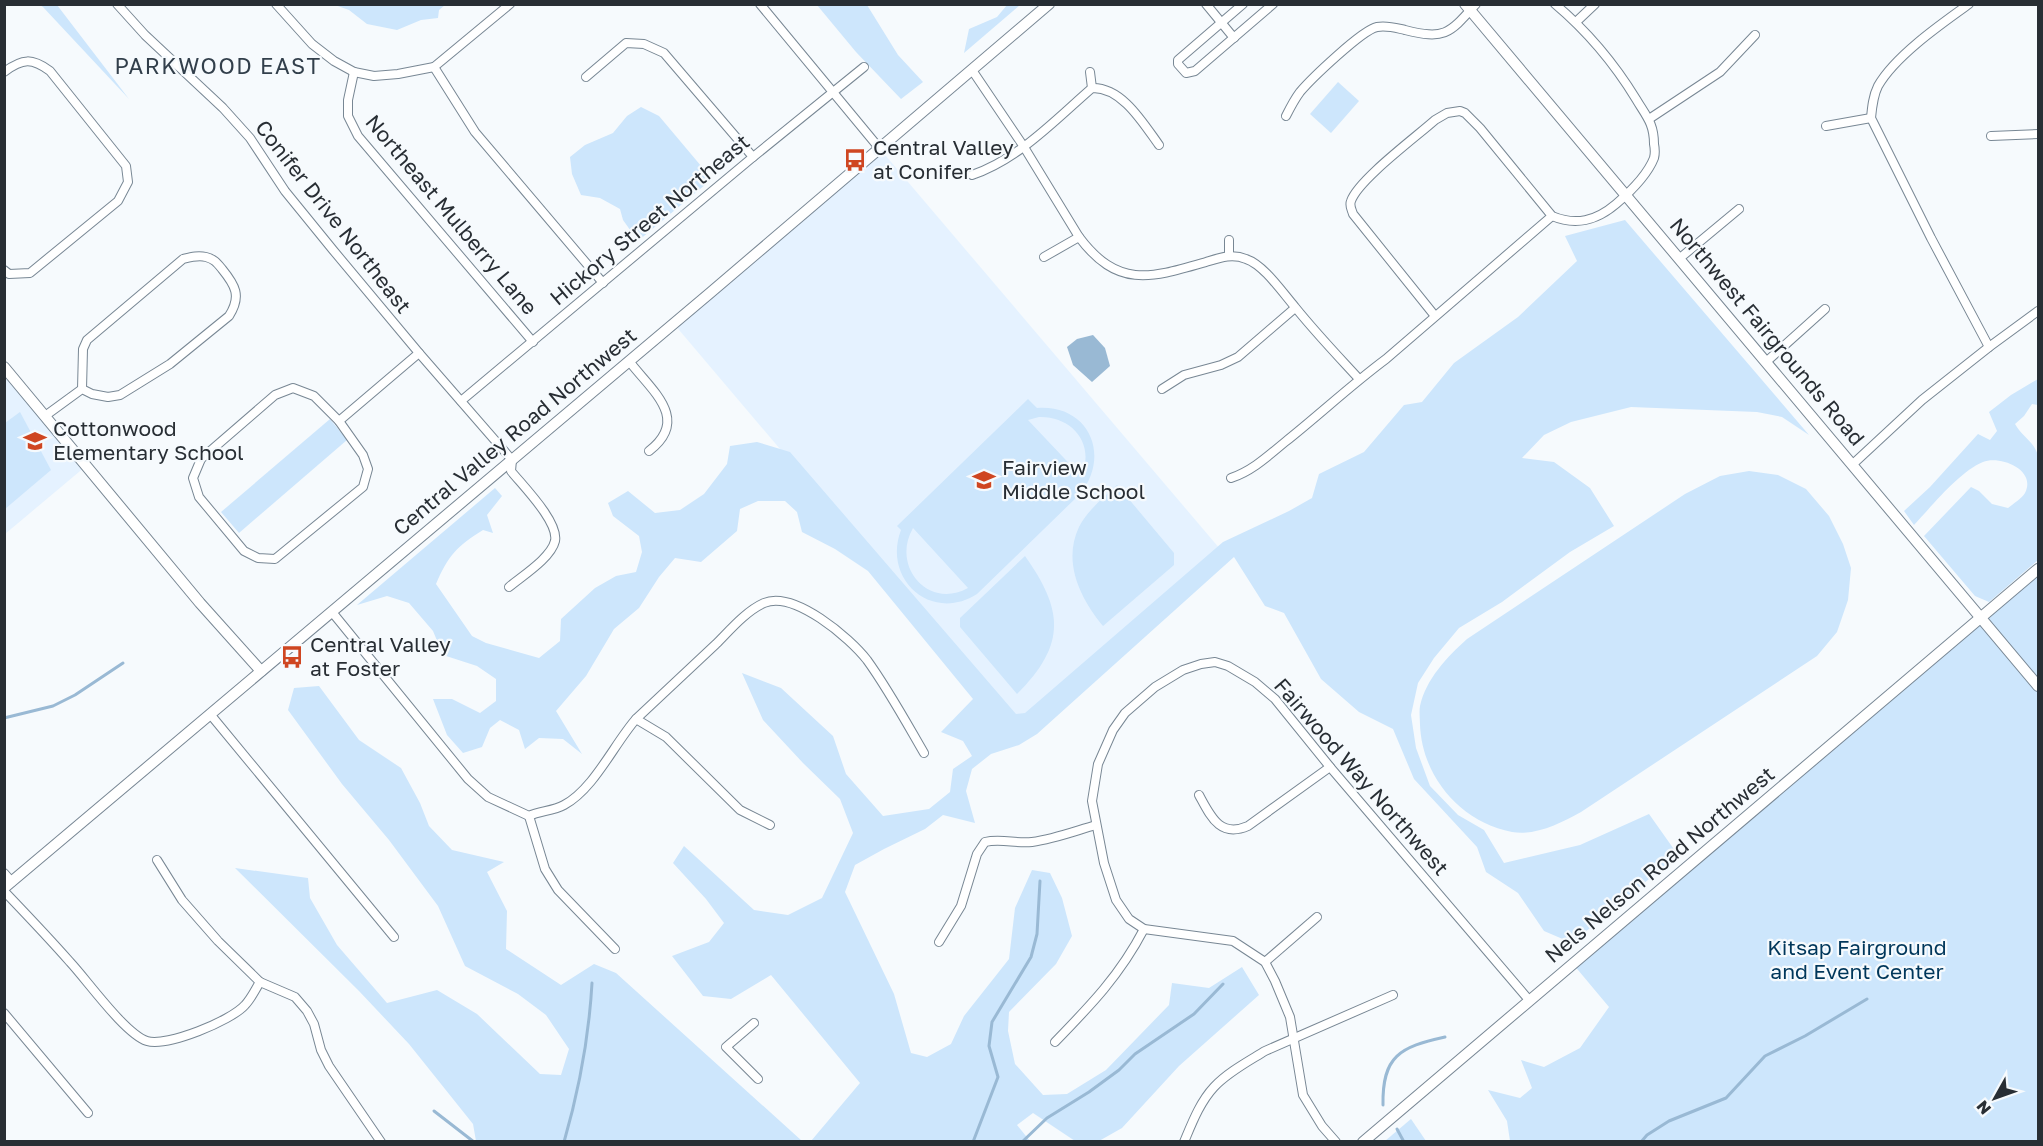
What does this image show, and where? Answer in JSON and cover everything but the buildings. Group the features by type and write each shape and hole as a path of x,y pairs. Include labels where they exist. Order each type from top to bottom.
{"main road":[{"name":"Central Valley Road Northwest","path":"7,887 1049,4"},
{"name":"Northwest Fairgrounds Road","path":"1470,6 1626,196 2038,686"},
{"path":"4,367 200,603 261,671"},
{"name":"Nels Nelson Road Northwest","path":"1363,1142 2038,569"}],"street":[{"name":"Conifer Drive Northeast","path":"117,4 145,35 224,108 250,138 285,191 419,354 512,460 511,471 550,520 555,540 540,562 509,587"},
{"path":"276,4 312,44 334,61 354,72 382,75 434,67 510,4"},
{"path":"760,4 880,149"},
{"path":"1206,4 1234,38"},
{"path":"1243,4 1178,60 1181,69 1186,73 1196,71 1274,4"},
{"path":"1435,316 1353,214 1350,206 1362,184 1435,120 1447,113 1465,112 1552,216 1566,222 1585,220 1607,211 1626,196 1654,157 1654,131 1624,79 1576,22 1555,4"},
{"path":"1576,22 1595,4"},
{"path":"1969,4 1915,45 1886,75 1877,88 1871,118 1989,347"},
{"path":"1286,116 1300,91 1345,49 1371,29 1387,26 1422,34 1442,34 1457,26 1470,6"},
{"path":"1649,119 1720,72 1755,35"},
{"path":"586,77 626,43 644,44 664,53 753,157"},
{"path":"4,72 16,63 37,62 50,71 126,166 128,182 118,201 30,273 9,274 4,270"},
{"path":"434,67 475,132 603,283"},
{"name":"Hickory Street Northeast","path":"461,401 832,91 864,67"},
{"path":"972,70 1024,147 1079,237 1089,250 1111,268 1135,276 1178,270 1229,256 1247,259 1258,266 1275,283 1359,379"},
{"name":"Northeast Mulberry Lane","path":"354,72 348,100 348,116 358,136 533,342"},
{"path":"1090,72 1092,88"},
{"path":"972,175 989,170 1024,147 1092,88 1103,87 1114,93 1129,107 1159,145"},
{"path":"1826,126 1871,118"},
{"path":"1991,136 2038,134"},
{"path":"1680,258 1739,209"},
{"path":"1231,478 1244,474 1257,465 1318,416 1552,216"},
{"path":"1044,257 1079,237"},
{"path":"1229,240 1229,256"},
{"path":"199,256 209,258 215,261 232,280 236,297 235,307 229,316 170,364 120,394 108,397 92,394 82,388 83,349 87,340 183,259 199,256"},
{"path":"1162,389 1184,375 1221,365 1238,357 1295,308"},
{"path":"1766,362 1825,309"},
{"path":"1853,464 1922,400 2038,311"},
{"path":"339,421 419,354"},
{"path":"629,361 657,395 668,414 666,431 655,446 648,451"},
{"path":"45,416 82,388"},
{"path":"293,388 314,396 339,421 363,455 368,469 363,487 275,559 258,558 244,551 199,497 193,478 201,459 275,396 293,388"},
{"path":"332,612 468,778 488,797 529,816 554,809 576,797 636,719 738,623 766,602 784,601 809,612 845,638 866,659 924,753"},
{"name":"Fairwood Way Northwest","path":"1144,929 1129,919 1116,900 1104,863 1092,801 1098,764 1102,750 1125,713 1155,687 1183,670 1215,662 1228,666 1255,682 1275,699 1330,767 1529,1000"},
{"path":"210,714 394,937"},
{"path":"636,719 666,737 740,810 770,825"},
{"path":"1198,795 1215,821 1224,828 1236,831 1248,826 1330,767"},
{"path":"529,816 545,869 558,890 615,949"},
{"path":"939,942 960,906 977,854 985,842 995,839 1015,843 1031,842 1096,825"},
{"path":"157,860 182,900 210,932 260,982 295,997 307,1011 329,1066 381,1142"},
{"path":"4,873 7,887 122,1022 135,1035 146,1041 167,1040 215,1023 244,1006 260,982"},
{"path":"1265,962 1317,916"},
{"path":"1055,1042 1116,976 1144,929 1233,942 1265,962 1285,1004 1294,1039 1303,1095 1322,1126 1336,1142"},
{"path":"1184,1142 1201,1105 1215,1086 1265,1051 1393,995"},
{"path":"4,1013 88,1113"},
{"path":"754,1023 726,1047 758,1079"}],"shaded area":[{"name":"Fairview Middle School","path":"880,149 1226,556 1019,731 674,324"},
{"path":"1093,335 1105,348 1110,366 1092,382 1073,365 1067,347 1077,339"},
{"name":"Cottonwood Elementary School","path":"4,367 86,466 5,534 4,534"}],"green space":[{"path":"445,4 439,10 438,18 421,20 397,30 367,24 349,10 335,5"},
{"path":"40,5 57,5 129,99 43,7"},
{"path":"817,5 867,5 898,55 923,82 901,99 856,52"},
{"path":"1007,5 1020,5 964,53 969,29 997,17"},
{"path":"1338,82 1359,101 1331,133 1310,114"},
{"path":"641,107 659,116 712,179 638,241 623,220 620,209 600,198 581,195 572,174 570,157 585,145 613,133 627,116"},
{"path":"1625,220 1809,435 1782,417 1757,412 1631,407 1571,422 1544,435 1522,458 1554,462 1590,488 1614,526 1570,552 1502,602 1459,628 1434,658 1418,683 1411,715 1416,748 1430,786 1458,815 1484,830 1504,863 1580,845 1649,814 1678,855 1572,943 1544,931 1518,893 1486,872 1477,847 1414,779 1393,729 1359,712 1321,679 1284,613 1265,606 1234,557 1037,734 1019,745 991,754 972,769 966,791 975,823 943,815 925,829 855,865 845,892 894,994 911,1053 927,1057 951,1044 964,1016 1009,959 1015,908 1032,870 1050,873 1062,898 1072,936 1056,964 1009,1012 1008,1031 1015,1064 1043,1095 1067,1094 1106,1070 1169,1005 1172,983 1209,988 1242,967 1259,995 1179,1066 1122,1128 1099,1141 1075,1141 1033,1113 1017,1125 1030,1141 811,1141 860,1083 771,975 731,999 703,996 672,956 709,942 724,923 706,899 673,863 684,846 754,910 788,915 822,898 853,833 840,799 763,720 742,673 781,688 833,736 846,774 883,816 929,809 950,792 953,769 972,756 963,741 941,732 973,699 868,571 835,549 802,532 797,512 785,501 758,501 740,509 737,531 701,562 675,558 659,577 639,608 614,629 586,676 556,711 582,754 563,739 539,738 525,749 519,730 500,720 490,728 482,747 463,753 447,735 433,699 452,699 480,713 496,701 496,679 477,666 443,655 433,631 409,603 387,596 357,605 495,488 502,496 487,515 493,533 483,530 466,541 449,559 436,584 472,636 486,643 539,658 560,641 561,619 595,588 616,576 636,572 642,552 639,536 613,516 608,503 628,491 655,513 680,510 704,494 727,464 730,446 757,442 790,452 1016,714 1025,713 1223,542 1312,498 1319,474 1364,452 1404,405 1422,402 1454,363 1518,317 1577,261 1565,236"},
{"path":"2038,379 2038,405 2032,404 2015,424 2033,445 2038,455 2038,560 1989,602 1975,596 1924,536 1971,487 1979,491 1992,504 2008,508 2025,493 2026,477 2021,471 2006,462 1990,460 1983,462 1956,481 1914,525 1904,511 1930,487 1978,434 1990,440 1997,431 1989,412 2011,395"},
{"path":"1028,399 1037,408 1055,409 1070,414 1082,423 1090,435 1094,449 1094,464 1089,480 1079,495 977,594 960,602 943,603 928,600 915,592 905,580 899,565 897,548 901,530 897,526","holes":["1039,417 1062,421 1078,434 1085,453 1085,464 1081,476 1028,420","913,528 968,588 953,593 939,593 927,589 917,580 910,569 907,556 907,542"]},
{"path":"20,412 51,470 5,509 5,423"},
{"path":"330,419 347,440 239,533 221,512"},
{"path":"1749,471 1778,475 1806,489 1829,516 1843,544 1851,568 1848,600 1837,632 1817,656 1581,812 1557,824 1530,832 1512,832 1493,827 1461,807 1436,779 1422,744 1420,708 1423,696 1432,678 1445,661 1467,639 1685,494 1720,476"},
{"path":"1117,485 1174,553 1174,565 1103,626 1081,592 1076,580 1072,554 1074,540 1082,521 1096,504"},
{"path":"1025,556 1047,594 1053,611 1054,627 1044,660 1017,694 960,627 960,618"},
{"name":"Kitsap Fairground and Event Center","path":"2038,569 2038,1141 1510,1141 1507,1121 1488,1090 1520,1098 1532,1088 1521,1060 1544,1067 1580,1048 1609,1007 1573,964"},
{"path":"319,686 359,740 401,768 420,803 429,826 452,850 504,862 487,872 507,911 506,949 561,985 594,964 616,973 802,1141 476,1141 473,1124 409,1044 235,868 308,878 310,898 337,945 387,1003 437,990 477,1014 540,1074 561,1075 569,1049 546,1015 518,994 465,966 438,906 389,840 342,784 288,710 294,688"},
{"path":"1411,1119 1426,1141 1385,1141"}],"waterway":[{"path":"4,718 53,706 75,695 123,663"},
{"path":"973,1142 998,1077 989,1046 992,1022 1031,957 1037,934 1040,881"},
{"path":"564,1142 582,1063 592,983"},
{"path":"1022,1142 1047,1118 1089,1092 1119,1070 1135,1054 1194,1014 1223,984"},
{"path":"1641,1142 1647,1135 1669,1121 1726,1098 1765,1056 1805,1036 1867,999"},
{"path":"1383,1105 1386,1075 1397,1056 1416,1045 1445,1037"},
{"path":"434,1111 474,1142"},
{"path":"1397,1129 1404,1142"}],"place":[{"name":"Central Valley at Conifer","path":"855,160"},
{"name":"Cottonwood Elementary School","path":"35,441"},
{"name":"Fairview Middle School","path":"984,480"},
{"name":"Central Valley at Foster","path":"292,657"}],"district":[{"name":"PARKWOOD EAST","path":"218,66"}]}
